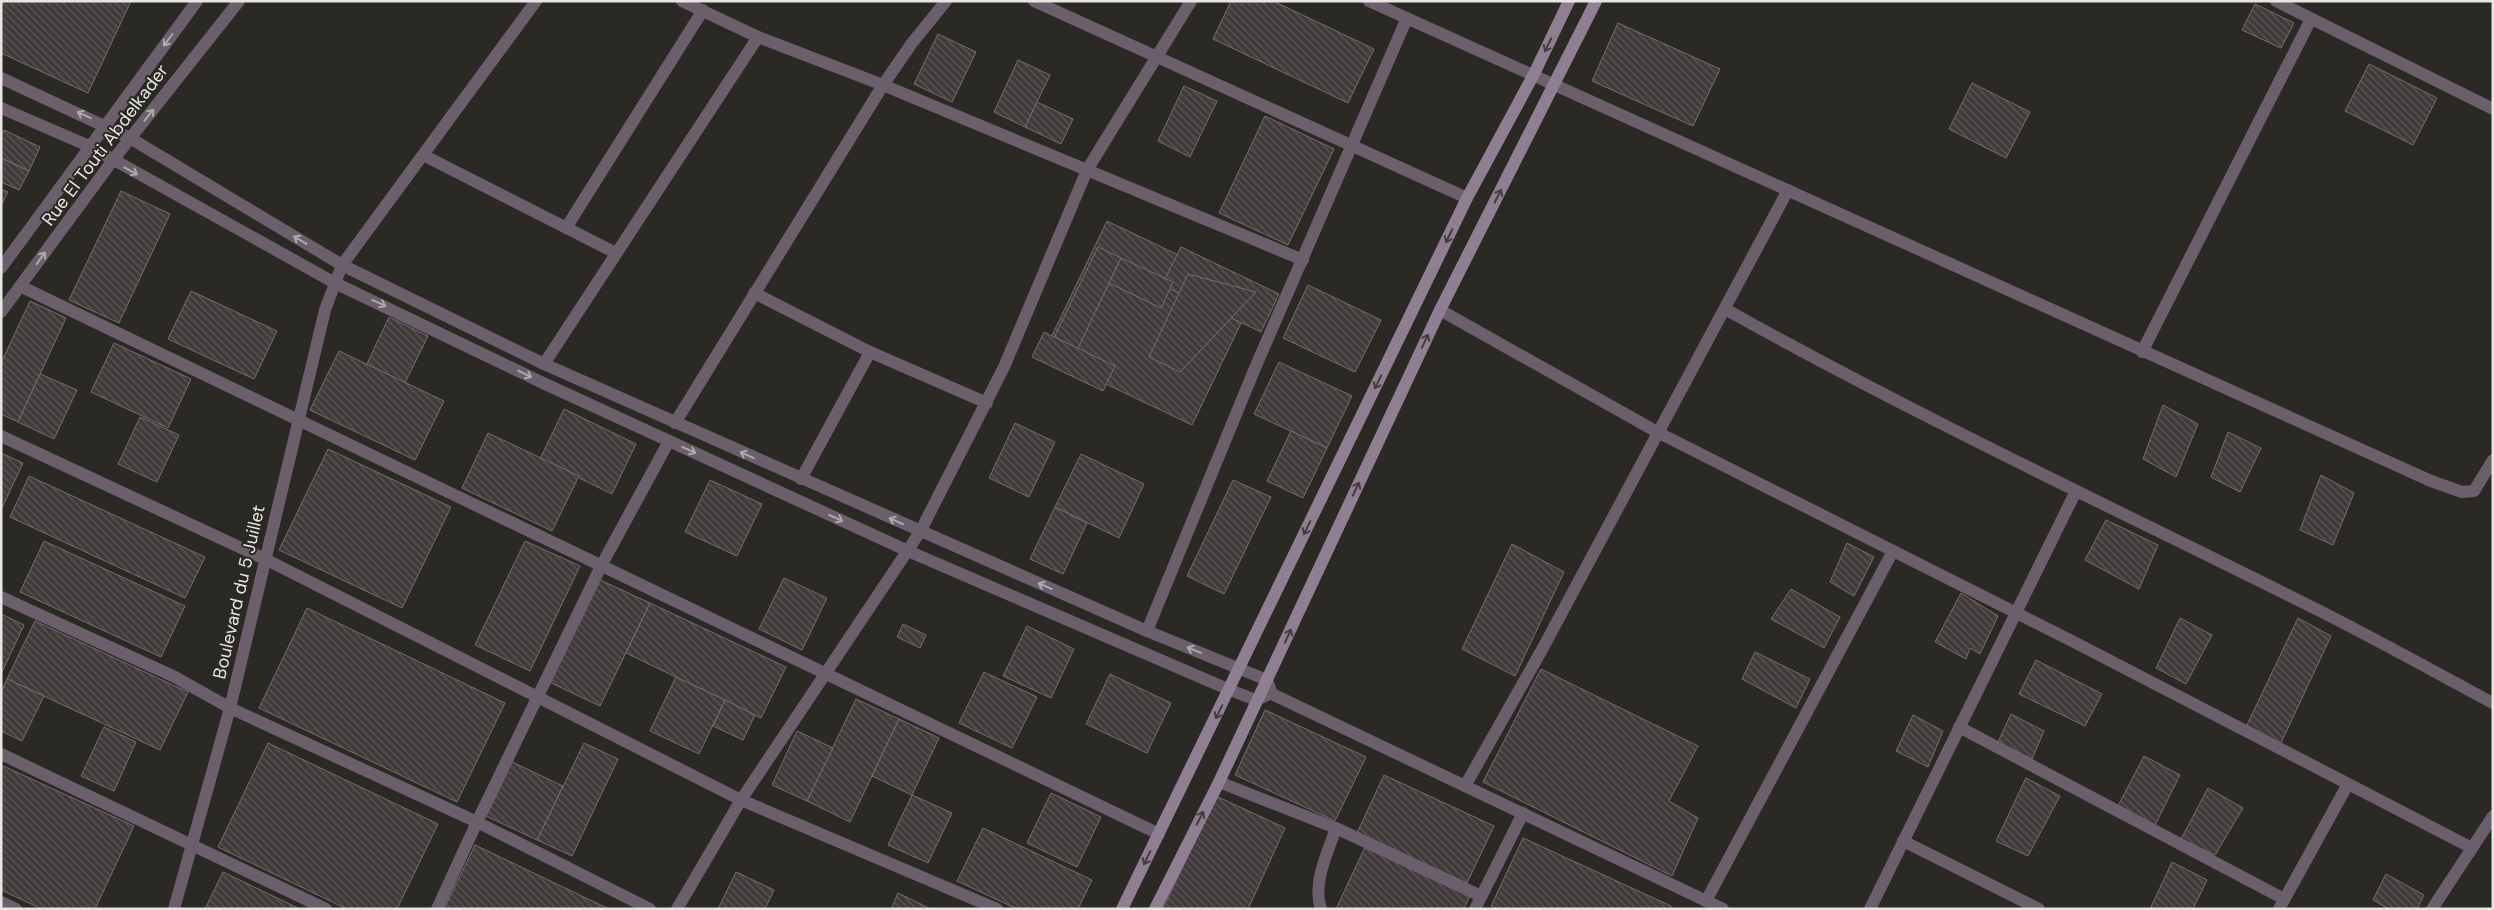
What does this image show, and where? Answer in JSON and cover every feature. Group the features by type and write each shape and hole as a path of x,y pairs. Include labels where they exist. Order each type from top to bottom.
{"main road":[{"path":"1122,909 1230,690 1467,198 1534,74 1569,1"},
{"path":"1155,909 1219,782 1440,310 1596,1"}],"street":[{"name":"Rue El Touti Abdelkader","path":"1,268 197,1"},
{"name":"Rue El Touti Abdelkader","path":"1,312 113,160 240,1"},
{"name":"Boulevard du 5 Juillet","path":"174,909 230,708 325,310 342,265 536,1"},
{"path":"682,1 758,37 883,85 1303,260"},
{"path":"675,423 883,85 912,42 946,1"},
{"path":"1034,1 1467,198"},
{"path":"677,909 741,800 920,532 1004,367 1087,170 1156,55 1191,1"},
{"path":"1369,1 1555,83 2142,352 2453,489 2462,492 2474,491 2493,460"},
{"path":"2276,1 2493,109"},
{"path":"566,228 703,10"},
{"path":"1147,631 1255,368 1407,18"},
{"path":"2142,352 2311,19"},
{"path":"544,364 758,37"},
{"path":"1,78 130,138 342,265 544,364 920,532 1147,631 1267,680 1272,694 1723,909"},
{"path":"1,108 89,146 335,283 669,441 908,551 1230,690 1256,700 1272,694"},
{"path":"423,155 616,253"},
{"path":"1465,786 1544,646 1788,190"},
{"path":"20,286 601,566 826,671 1159,834"},
{"path":"754,293 870,352 987,403"},
{"path":"1725,309 1803,353 2076,492 2327,615 2493,704"},
{"path":"1440,310 1659,433 2015,612 2472,848"},
{"path":"801,479 870,352"},
{"path":"1,436 265,559 741,800 997,909"},
{"path":"437,909 601,566 669,441"},
{"path":"1870,909 2015,612 2076,492"},
{"path":"1706,901 1893,551"},
{"path":"1,597 175,677 230,708 477,822 650,909"},
{"path":"1959,728 2282,904 2348,784"},
{"path":"1,754 326,909"},
{"path":"1219,782 1336,828 1481,896"},
{"path":"1475,909 1523,813"},
{"path":"2432,909 2493,816"},
{"path":"1321,909 1318,896 1319,884 1336,828"},
{"path":"1903,841 2039,909"},
{"path":"1,902 16,909"}],"building":[{"path":"1,1 131,1 88,93 1,53"},
{"path":"1231,1 1273,1 1374,49 1348,103 1213,39"},
{"path":"2255,4 2294,23 2281,48 2242,30"},
{"path":"1618,23 1720,69 1693,126 1592,81"},
{"path":"938,34 976,52 952,102 914,84"},
{"path":"1018,60 1050,75 1025,127 994,112"},
{"path":"2369,64 2437,98 2413,145 2345,111"},
{"path":"1972,83 2030,112 2006,158 1949,129"},
{"path":"1184,86 1217,101 1190,157 1158,141"},
{"path":"1037,102 1073,119 1061,144 1025,127"},
{"path":"1265,116 1334,149 1288,245 1219,213"},
{"path":"4,130 40,147 29,171 1,158 1,135"},
{"path":"1,158 29,171 19,190 1,182"},
{"path":"1,189 8,192 1,206"},
{"path":"121,191 170,214 119,323 69,300"},
{"path":"1107,221 1256,292 1192,425 1043,354"},
{"path":"1098,247 1121,258 1071,363 1047,352"},
{"path":"1181,247 1279,294 1261,332 1162,285"},
{"path":"1121,258 1173,282 1161,308 1109,283"},
{"path":"1188,274 1256,292 1180,372 1149,357"},
{"path":"1308,285 1381,320 1355,372 1283,338"},
{"path":"191,291 277,331 254,379 168,339"},
{"path":"30,301 66,318 18,422 1,414 1,363"},
{"path":"389,317 428,336 403,387 365,368"},
{"path":"1044,332 1115,366 1103,391 1032,357"},
{"path":"114,343 191,379 168,428 91,392"},
{"path":"339,351 444,401 415,460 310,410"},
{"path":"1279,362 1352,396 1327,448 1254,414"},
{"path":"40,374 77,390 54,439 18,422"},
{"path":"2163,405 2198,424 2176,477 2143,459"},
{"path":"564,409 636,444 612,494 540,459"},
{"path":"140,417 179,435 157,482 118,464"},
{"path":"1015,423 1055,442 1029,497 989,478"},
{"path":"1291,431 1327,448 1303,498 1267,481"},
{"path":"2228,432 2261,448 2240,492 2211,477"},
{"path":"488,433 579,476 552,531 462,488"},
{"path":"328,449 451,507 402,608 279,550"},
{"path":"1,453 23,463 1,510"},
{"path":"1081,454 1144,484 1119,538 1055,507"},
{"path":"2321,475 2354,493 2333,545 2300,530"},
{"path":"29,476 205,557 185,598 10,517"},
{"path":"710,480 762,504 737,556 685,532"},
{"path":"1233,480 1271,497 1224,594 1187,576"},
{"path":"1055,507 1087,523 1063,574 1030,559"},
{"path":"2106,520 2158,545 2139,589 2085,560"},
{"path":"44,541 185,606 161,657 20,592"},
{"path":"525,541 580,566 530,671 475,645"},
{"path":"1847,543 1874,557 1854,596 1830,582"},
{"path":"1512,544 1564,572 1515,676 1462,649"},
{"path":"784,578 827,598 802,650 759,629"},
{"path":"598,579 650,603 600,706 549,682"},
{"path":"1791,589 1840,617 1824,648 1771,619"},
{"path":"1961,593 1998,616 1980,654 1970,648 1966,659 1935,642"},
{"path":"650,603 786,667 761,718 626,653"},
{"path":"307,608 505,703 457,802 259,708"},
{"path":"1,614 24,625 1,674"},
{"path":"2180,618 2212,635 2186,684 2156,668"},
{"path":"2298,618 2331,636 2280,745 2246,727"},
{"path":"35,621 188,692 160,750 7,679"},
{"path":"903,624 926,635 920,648 897,637"},
{"path":"1027,626 1074,649 1051,698 1003,676"},
{"path":"1755,652 1810,679 1796,708 1742,679"},
{"path":"2036,660 2102,694 2085,726 2019,694"},
{"path":"1541,669 1698,746 1669,801 1698,818 1672,876 1483,782"},
{"path":"984,672 1037,697 1012,748 959,723"},
{"path":"1110,674 1171,703 1147,753 1086,724"},
{"path":"676,677 725,700 699,754 650,731"},
{"path":"7,679 44,696 22,741 1,731 1,692"},
{"path":"856,699 899,719 850,822 807,801"},
{"path":"725,700 755,715 743,740 713,726"},
{"path":"1265,710 1366,757 1335,821 1235,775"},
{"path":"2011,714 2044,731 2032,759 1998,742"},
{"path":"1913,715 1943,731 1928,767 1896,751"},
{"path":"899,719 939,738 912,795 872,776"},
{"path":"104,727 136,742 114,791 81,776"},
{"path":"797,731 833,748 807,801 772,785"},
{"path":"268,743 438,824 397,909 347,909 218,847"},
{"path":"584,743 618,759 572,856 537,840"},
{"path":"2144,756 2180,775 2155,825 2118,806"},
{"path":"512,762 563,786 537,840 486,816"},
{"path":"1,765 134,826 95,909 42,909 1,890"},
{"path":"1384,775 1494,826 1467,883 1357,833"},
{"path":"2026,778 2060,796 2028,856 1996,841"},
{"path":"2208,788 2243,808 2215,855 2181,839"},
{"path":"1051,793 1101,817 1077,867 1027,843"},
{"path":"912,795 952,813 928,863 888,845"},
{"path":"1216,796 1285,828 1248,909 1163,909"},
{"path":"983,828 1092,880 1078,909 1017,909 957,881"},
{"path":"1523,838 1671,906 1670,909 1498,909 1491,906"},
{"path":"475,845 609,909 444,909"},
{"path":"1365,847 1470,895 1464,909 1336,909"},
{"path":"2172,862 2207,880 2193,909 2150,909"},
{"path":"223,872 300,909 205,909"},
{"path":"736,872 774,890 765,909 718,909"},
{"path":"2386,874 2424,895 2417,909 2389,909 2373,900"},
{"path":"898,893 931,909 891,909"}]}
